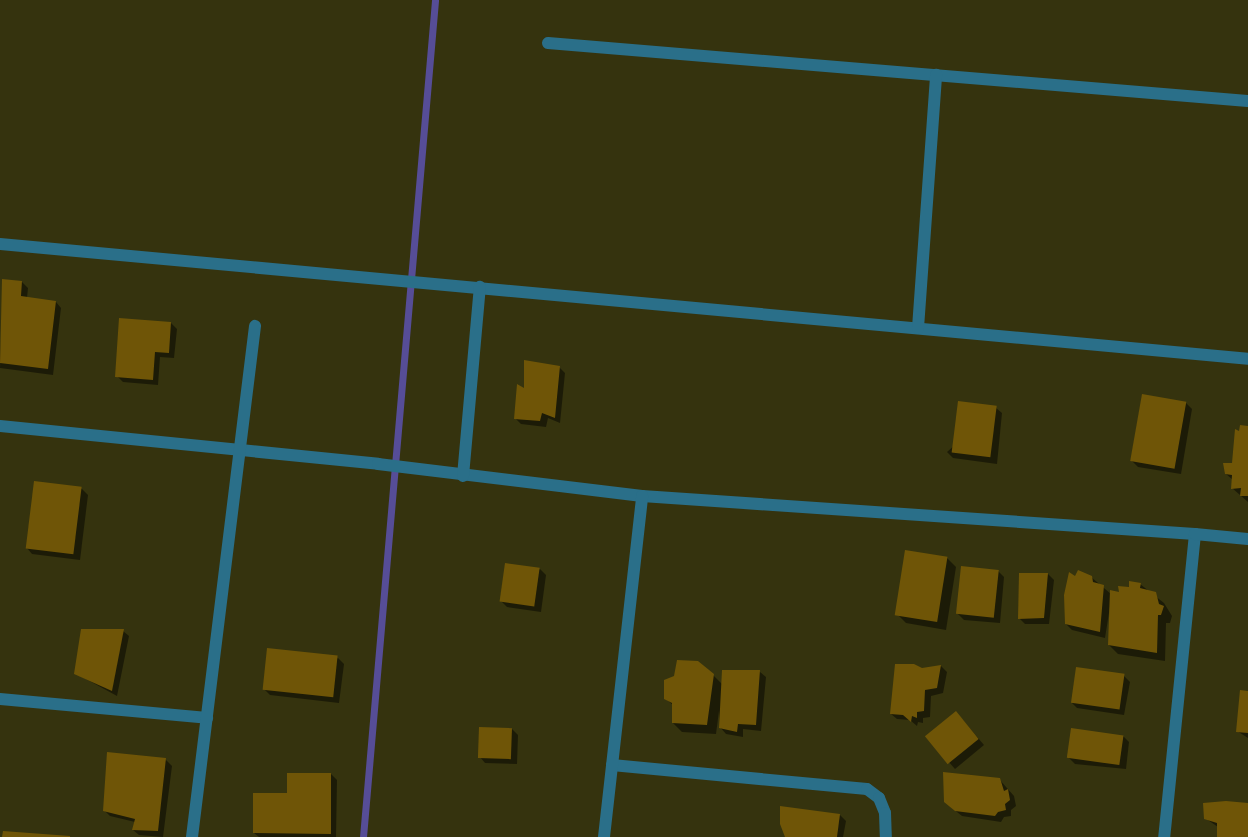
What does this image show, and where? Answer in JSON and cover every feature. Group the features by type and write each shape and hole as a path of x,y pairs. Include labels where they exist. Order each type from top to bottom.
{"street":[{"path":"548,43 1248,101"},
{"path":"918,328 936,75"},
{"path":"0,244 386,280 453,284 1248,359"},
{"path":"463,476 480,287"},
{"path":"192,837 255,326"},
{"path":"0,426 378,464 417,471 642,496 1248,539"},
{"path":"604,837 642,496"},
{"path":"1164,837 1195,534"},
{"path":"0,698 207,718"},
{"path":"612,766 867,789 880,798 885,812 886,837"}],"building":[{"path":"2,279 22,281 21,296 56,301 48,369 0,363"},
{"path":"119,318 171,322 169,353 155,352 153,380 115,377"},
{"path":"524,360 560,366 555,418 542,413 540,421 514,419 517,384 524,388"},
{"path":"1142,394 1186,402 1175,469 1130,461"},
{"path":"958,401 997,406 990,457 952,453"},
{"path":"1240,425 1248,426 1248,496 1240,496 1241,488 1231,489 1232,475 1225,474 1223,463 1232,463 1235,429 1239,431"},
{"path":"34,481 82,487 73,554 26,548"},
{"path":"905,550 947,557 937,622 895,615"},
{"path":"505,563 540,568 534,606 500,602"},
{"path":"961,566 999,570 994,618 956,614"},
{"path":"1078,570 1092,576 1093,582 1104,585 1100,632 1065,624 1064,595 1069,572 1075,576"},
{"path":"1019,573 1048,573 1044,618 1018,619"},
{"path":"1129,581 1141,583 1140,588 1156,592 1159,604 1164,606 1161,615 1158,615 1157,653 1108,645 1110,590 1119,592 1118,586 1129,587"},
{"path":"81,629 124,629 112,691 74,674"},
{"path":"267,648 338,655 333,697 263,690"},
{"path":"677,660 698,661 714,674 707,725 672,723 672,703 664,699 664,680 674,676"},
{"path":"895,664 914,664 922,668 941,665 937,688 925,690 924,711 917,712 917,718 912,716 911,722 903,715 890,714"},
{"path":"1076,667 1125,674 1120,709 1071,703"},
{"path":"722,670 760,670 756,725 738,724 737,732 719,728"},
{"path":"1240,690 1248,691 1248,733 1236,732"},
{"path":"956,711 979,739 948,764 925,736"},
{"path":"479,727 512,728 511,759 478,758"},
{"path":"1071,728 1123,735 1119,765 1067,758"},
{"path":"107,752 166,758 158,831 132,830 135,819 103,811"},
{"path":"943,772 1000,778 1004,791 1008,789 1010,800 1005,804 1006,810 998,812 995,816 955,811 944,802"},
{"path":"287,773 331,773 331,834 253,833 253,793 287,793"},
{"path":"1226,801 1248,803 1248,837 1217,837 1217,823 1204,819 1203,803"},
{"path":"780,806 840,814 837,837 785,837 780,824"},
{"path":"3,831 70,836 70,837 2,837"}],"waterway":[{"path":"363,837 435,0"}]}
